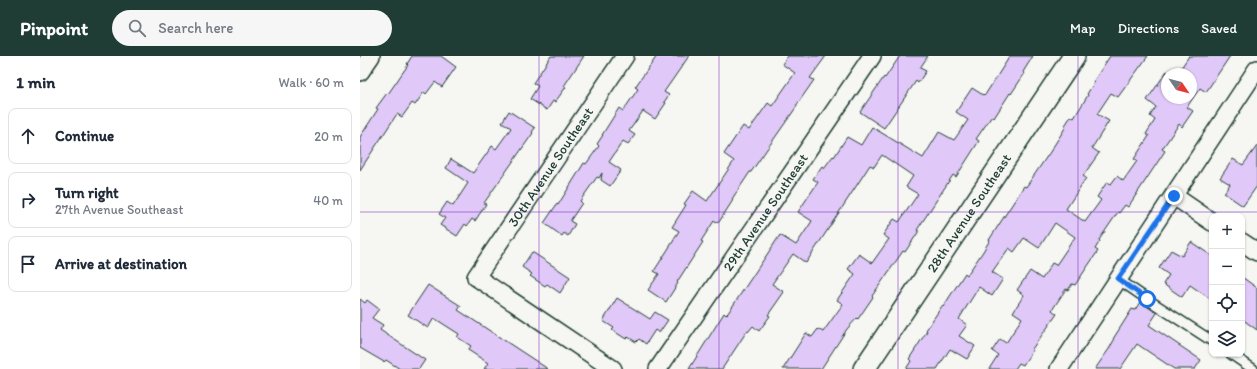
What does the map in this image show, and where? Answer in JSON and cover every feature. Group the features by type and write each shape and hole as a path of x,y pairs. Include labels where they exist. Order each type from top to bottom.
{"street":[{"path":"360,72 371,56"},
{"name":"30th Avenue Southeast","path":"613,369 476,277 625,56"},
{"name":"29th Avenue Southeast","path":"658,369 872,56"},
{"name":"28th Avenue Southeast","path":"864,369 1074,56"},
{"path":"1059,369 1257,69"},
{"path":"1174,196 1209,220"},
{"path":"1245,244 1257,252"}],"lane":[{"path":"1118,279 1209,339"},
{"path":"1235,357 1253,369"}],"building":[{"path":"412,56 441,56 456,67 442,87 435,82 426,94 424,92 415,105 412,103 402,117 397,114 360,170 360,137 378,109 376,108 387,93 388,94 408,65 407,64"},
{"path":"551,56 584,56 564,86 566,87 547,110 530,99 538,86 533,83"},
{"path":"657,56 689,56 664,92 669,95 664,102 666,103 655,119 643,111 629,131 635,135 628,144 623,141 609,162 621,170 610,186 601,180 602,173 599,178 597,177 580,201 582,203 570,221 575,224 568,236 564,233 562,236 544,223 557,204 558,205 584,163 586,164 599,146 597,144 619,108 623,111 638,89 635,87"},
{"path":"788,56 826,56 810,78 814,80 750,172 719,222 717,221 716,223 714,221 701,241 703,242 666,302 648,290 659,274 654,271 679,231 672,227 686,205 684,204 693,191 707,201 734,161 724,154 743,126 749,130 768,103 772,106 795,73 782,64"},
{"path":"900,56 928,56 920,68 926,71 918,83 916,81 884,128 860,112"},
{"path":"1010,56 1033,56 1023,72 1025,73 1011,94 1010,93 994,118 992,116 976,139 979,141 956,177 953,175 917,230 919,231 905,252 903,251 858,319 857,318 847,329 821,369 783,369 806,333 812,337 818,329 823,332 843,304 837,300 855,274 848,269 859,254 872,263 889,239 883,235 894,219 899,222 918,194 906,187 913,176 882,155 874,167 870,165 806,263 793,254 772,284 784,292 759,331 753,326 748,332 747,331 722,369 689,369 724,313 726,315 728,313 780,235 796,245 812,221 798,212 818,182 813,179 822,166 824,168 833,156 834,157 847,137 861,145 872,127 923,158 939,132 954,140 968,120 956,112 972,88 985,95"},
{"path":"1110,56 1148,56 1118,97 1111,93 1097,114 1109,121 1092,148 1099,153 1083,176 1086,178 1066,209 1085,222 1101,200 1097,197 1107,182 1111,184 1117,176 1123,181 1137,161 1134,159 1149,136 1146,134 1155,120 1150,116 1156,107 1147,100 1161,80 1161,104 1189,104 1187,107 1193,111 1182,127 1179,124 1162,149 1165,151 1128,207 1125,205 1119,213 1118,212 1099,240 1100,241 1095,249 1098,251 1075,285 1072,284 1068,290 1066,289 1052,310 1057,314 1032,349 1033,350 1023,365 1019,363 1015,369 989,369 998,355 992,351 1000,339 1006,343 1022,318 1013,312 1024,295 1017,290 1030,271 1042,279 1052,263 1056,265 1075,237 1055,223 1039,248 1024,238 1014,252 1009,248 992,272 1003,279 992,296 979,287 959,319 967,325 959,336 975,346 967,359 950,349 937,369 906,369 911,361 909,359 927,331 926,330 965,273 967,275 982,253 1024,186 1026,187 1050,152 1071,116 1074,118 1088,95 1087,94 1094,83 1093,82"},
{"path":"1189,56 1230,56 1206,92 1200,88 1197,92 1197,68 1181,68"},
{"path":"509,111 535,128 532,132 533,133 484,203 486,204 475,221 472,219 467,226 465,224 457,236 440,225 445,218 439,214 447,202 453,206 468,183 446,168 451,159 473,173 492,146 496,149 511,128 502,122"},
{"path":"1257,146 1257,186 1243,206 1224,193 1230,184 1220,178 1233,159 1243,165"},
{"path":"1191,242 1209,254 1209,298 1190,285 1182,297 1163,284 1169,275 1159,268 1171,250 1182,256"},
{"path":"532,252 570,277 560,293 547,284 545,286 530,276 532,274 522,267"},
{"path":"1245,279 1257,288 1257,330 1245,321"},
{"path":"428,285 461,306 458,310 548,369 484,369 488,363 468,350 471,346 457,337 459,334 434,318 428,328 408,315"},
{"path":"617,298 650,319 655,312 668,320 659,333 655,330 646,344 639,339 636,342 628,337 626,339 612,330 614,328 603,321"},
{"path":"360,299 365,303 367,300 379,309 372,318 383,325 380,330 425,360 419,369 400,369 386,360 384,362 360,348"},
{"path":"1140,302 1157,313 1149,325 1201,360 1195,369 1174,369 1137,344 1120,369 1095,369 1109,349 1114,340 1113,339 1132,309 1135,310"}],"route":[{"path":"1147,299 1118,279 1174,196"}]}
